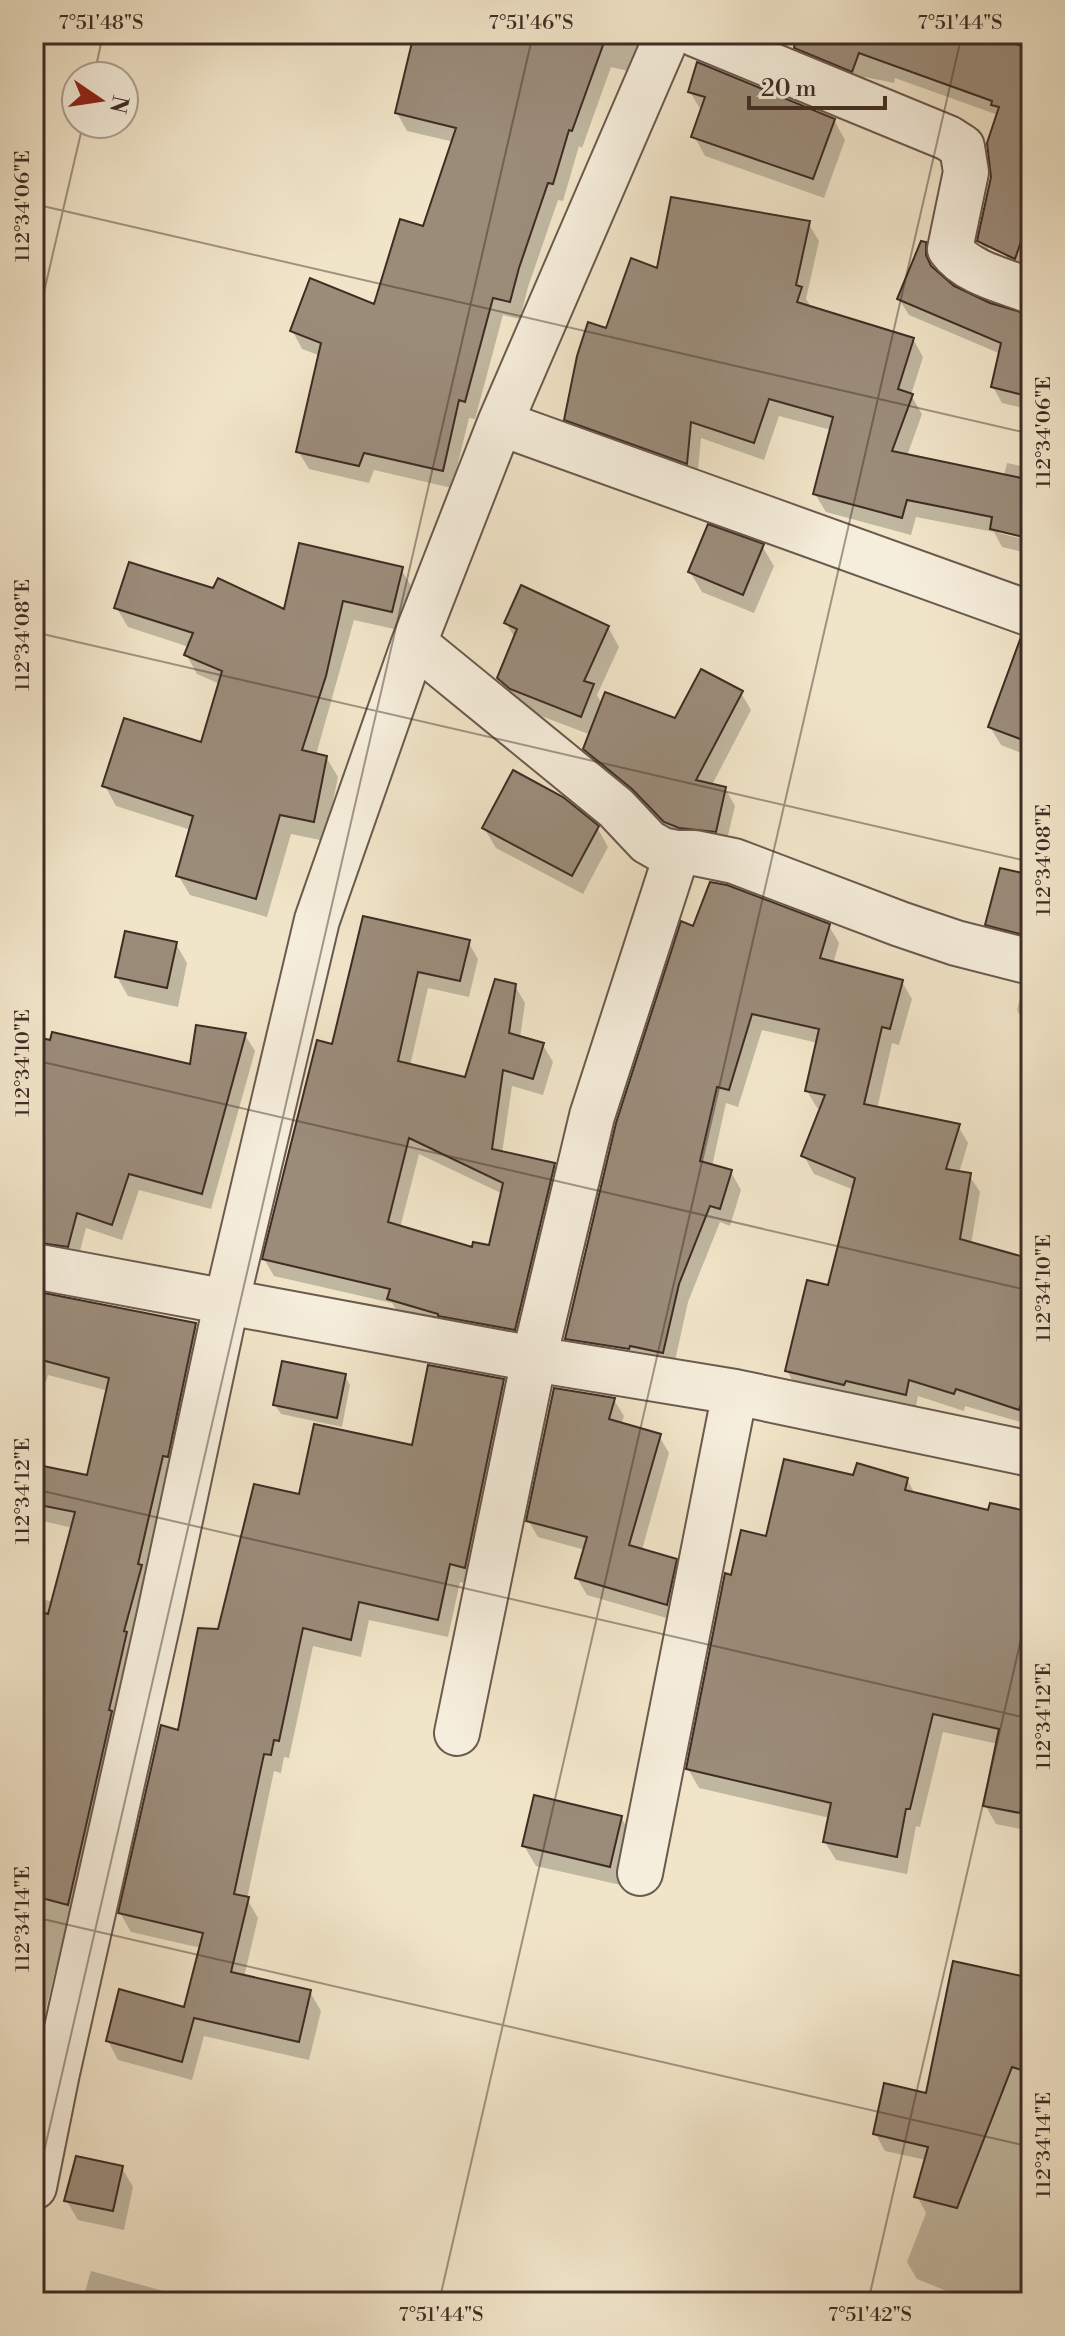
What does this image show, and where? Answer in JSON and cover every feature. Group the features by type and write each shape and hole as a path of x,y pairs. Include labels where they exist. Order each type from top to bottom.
{"street":[{"path":"34,2187 227,1300 317,920 414,643 500,423 668,34"},
{"path":"695,34 948,138 962,147 966,172 950,249 972,268 1031,291"},
{"path":"500,423 1031,614"},
{"path":"414,643 616,808 648,842 662,850 734,861 914,929 1031,962"},
{"path":"457,1733 534,1359 592,1116 677,853"},
{"path":"34,1266 534,1359 735,1392 1031,1454"},
{"path":"640,1873 735,1392"}],"building":[{"path":"414,34 607,34 572,131 569,130 553,184 548,183 510,302 493,298 465,402 459,400 443,471 364,453 359,466 296,452 321,343 290,331 310,278 374,304 400,219 423,226 456,128 395,113"},
{"path":"797,34 989,34 1021,46 1025,34 1031,34 1031,212 1015,259 977,241 991,177 987,143 999,107 991,105 992,101 859,53 852,72 794,48"},
{"path":"697,62 835,119 813,179 691,137 705,97 688,92"},
{"path":"671,197 810,221 796,285 802,287 797,302 914,338 898,389 913,394 892,451 1031,480 1031,539 990,529 992,517 907,500 902,518 813,494 833,417 769,399 754,443 691,422 687,464 564,420 577,356 588,322 606,328 631,258 657,268"},
{"path":"921,241 926,242 926,255 931,266 954,286 990,303 1031,315 1031,397 991,387 1001,343 897,299"},
{"path":"708,524 764,544 743,595 688,572"},
{"path":"299,543 403,567 392,612 343,601 326,676 302,750 327,756 314,822 280,815 256,899 176,876 193,816 102,786 124,718 201,742 222,671 184,655 193,633 114,608 129,562 213,588 218,578 284,609"},
{"path":"521,585 609,626 584,681 594,684 581,717 510,689 497,678 517,629 504,623"},
{"path":"1021,637 1031,638 1031,743 988,727"},
{"path":"701,669 743,691 696,780 726,787 716,832 679,828 664,822 632,789 583,749 605,692 675,718"},
{"path":"513,770 563,797 599,826 572,876 482,828"},
{"path":"1000,868 1031,875 1031,908 1024,935 985,925"},
{"path":"710,882 727,885 830,924 820,958 903,980 890,1029 882,1027 864,1104 960,1124 946,1169 971,1173 960,1239 1031,1259 1031,1372 1019,1410 956,1389 954,1394 909,1380 906,1395 785,1371 807,1280 828,1285 855,1178 801,1156 825,1095 805,1091 819,1029 752,1014 729,1090 717,1087 700,1161 732,1170 720,1209 710,1206 679,1284 663,1353 565,1339 616,1123 681,921 693,926"},
{"path":"363,916 470,940 460,981 418,972 398,1061 465,1077 495,979 516,984 509,1033 544,1043 533,1079 503,1070 492,1149 555,1163 515,1330 438,1316 387,1299 390,1289 262,1259 317,1040 332,1044","holes":["409,1138 503,1183 489,1245 473,1242 472,1247 388,1222"]},
{"path":"125,931 177,942 167,988 115,977"},
{"path":"196,1025 246,1033 202,1194 129,1174 112,1225 77,1213 68,1247 34,1242 34,1036 50,1040 52,1032 190,1064"},
{"path":"34,1291 196,1323 168,1457 163,1456 138,1564 142,1565 124,1631 127,1632 109,1710 112,1711 68,1905 34,1896 34,1610 48,1614 75,1512 34,1504 34,1488 38,1465 87,1475 109,1378 34,1358"},
{"path":"282,1361 346,1374 337,1418 273,1405"},
{"path":"428,1365 504,1379 465,1568 450,1564 438,1620 359,1602 351,1640 303,1628 279,1741 274,1740 271,1755 264,1754 234,1894 249,1897 231,1972 311,1990 299,2042 194,2018 182,2062 106,2041 119,1989 184,2007 203,1933 118,1913 161,1725 178,1730 198,1628 218,1629 254,1484 299,1494 314,1424 412,1445"},
{"path":"554,1388 615,1398 609,1419 661,1434 629,1545 677,1559 667,1605 575,1578 587,1537 526,1521"},
{"path":"784,1459 853,1475 857,1463 908,1478 905,1490 988,1510 990,1503 1031,1512 1031,1759 1020,1813 983,1806 999,1729 933,1714 910,1809 906,1809 897,1857 823,1842 831,1803 686,1769 725,1573 731,1575 741,1530 766,1536"},
{"path":"534,1795 622,1816 610,1867 522,1846"},
{"path":"953,1961 1031,1978 1031,2073 1012,2067 957,2208 914,2197 928,2147 873,2134 884,2083 926,2093"},
{"path":"76,2156 123,2166 113,2211 64,2201"}]}
